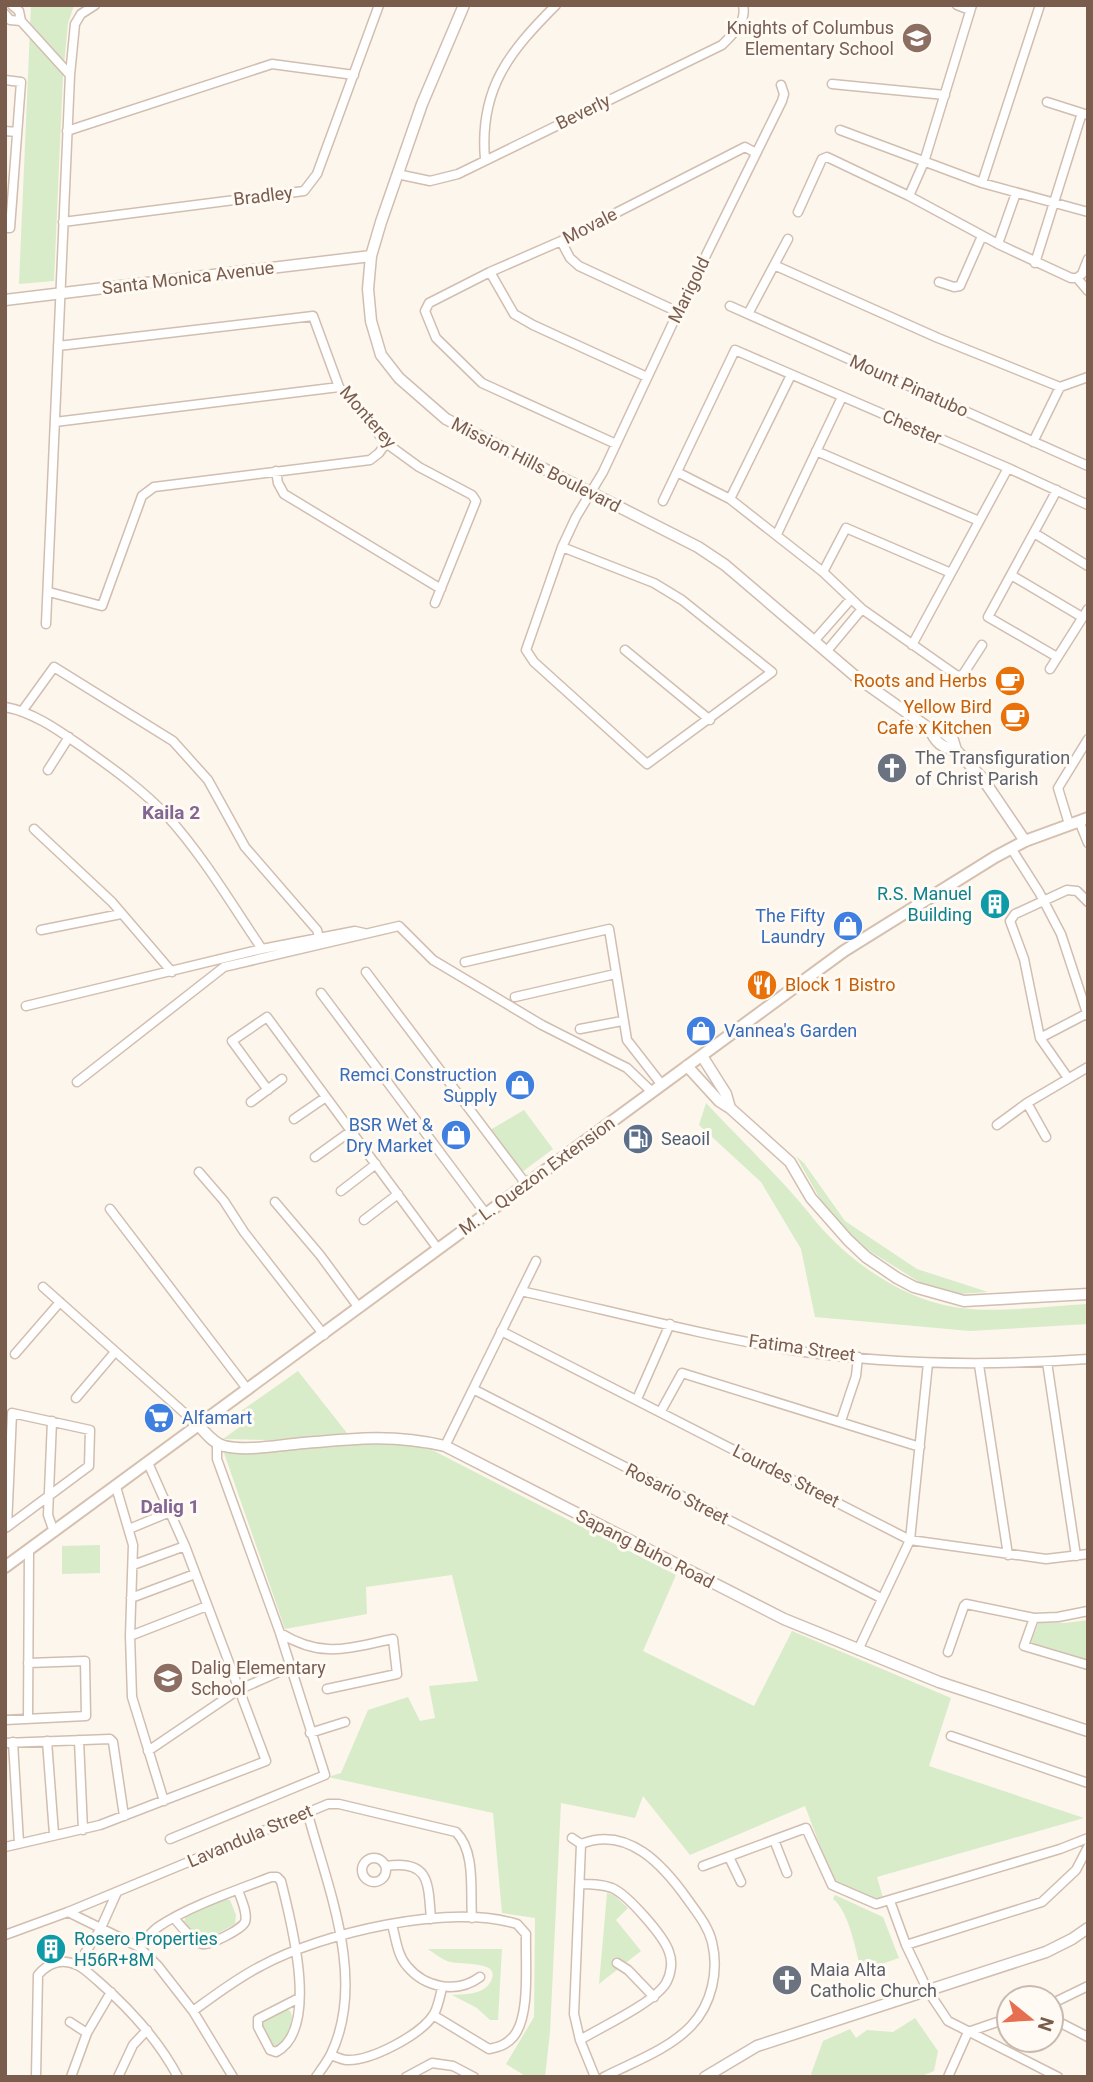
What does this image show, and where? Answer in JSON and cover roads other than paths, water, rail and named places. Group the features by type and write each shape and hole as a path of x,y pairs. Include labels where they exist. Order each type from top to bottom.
{"main road":[{"name":"M. L. Quezon Extension","path":"5,1567 844,951 1011,848 1079,821"}],"street":[{"path":"12,5 19,10 21,21 70,75"},
{"path":"46,624 70,75 75,24 81,14 94,5"},
{"name":"Bradley","path":"63,222 304,191 317,174 379,5"},
{"name":"Mission Hills Boulevard","path":"464,5 422,104 371,256 368,289 371,321 380,355 399,378 446,419 698,547 725,565 855,676 930,729 933,739 946,748 956,750 983,779 1025,841"},
{"path":"485,159 485,115 493,89 513,53 556,5"},
{"name":"Beverly","path":"397,174 430,181 458,174 722,45 736,32 745,14 743,5"},
{"path":"909,196 924,162 971,8 957,5"},
{"path":"982,183 1040,5"},
{"path":"5,14 10,20 21,21"},
{"path":"67,131 272,64 354,75"},
{"path":"5,80 22,82 18,132 9,179 7,228"},
{"path":"832,84 945,95"},
{"name":"Marigold","path":"710,720 647,764 534,662 526,650 562,547 616,444 782,100 784,94 781,85"},
{"path":"1035,263 1085,114 1047,102"},
{"path":"839,130 982,183 1088,212"},
{"path":"5,131 18,132"},
{"name":"Movale","path":"616,444 482,383 436,338 425,311 429,303 490,272 561,241 745,147 756,152"},
{"path":"798,212 824,157 831,158 1035,263 1071,278 1082,274 1088,259"},
{"path":"998,244 1016,193"},
{"path":"939,282 954,287 960,286 982,236"},
{"path":"748,314 788,239"},
{"path":"561,241 570,258 579,266 678,312"},
{"name":"Santa Monica Avenue","path":"5,300 371,256"},
{"path":"774,265 1060,387 1088,377"},
{"path":"490,272 514,314 647,377"},
{"path":"1077,278 1088,291"},
{"name":"Mount Pinatubo","path":"730,306 1088,466"},
{"name":"Monterey","path":"58,346 313,316 339,387 386,443 419,467 472,495 476,501 435,603"},
{"name":"Chester","path":"677,472 735,350 1088,505"},
{"path":"730,499 791,375"},
{"path":"55,422 339,387"},
{"path":"1033,442 1060,387"},
{"path":"777,534 842,397"},
{"path":"49,592 102,606 142,496 154,487 370,460 386,443"},
{"path":"816,451 979,521"},
{"path":"912,645 1008,468"},
{"path":"276,471 284,494 440,589"},
{"path":"663,501 677,472 730,499 823,572 862,609 956,676 962,676 982,645"},
{"path":"1057,657 988,617 1058,491"},
{"path":"823,572 846,528 951,573"},
{"path":"1034,533 1088,566"},
{"path":"562,547 654,583 682,600 772,672 710,720 625,650"},
{"path":"1011,575 1085,613 1050,669"},
{"path":"814,641 850,599"},
{"path":"826,652 862,609"},
{"path":"23,710 54,667 173,741 208,780 246,847 317,930 319,937"},
{"path":"5,707 23,710 69,737 134,785 166,815 189,842 262,949"},
{"path":"48,769 69,737"},
{"path":"1088,739 1058,788 1079,821 1088,843"},
{"path":"34,829 83,873 172,972"},
{"path":"1011,848 1061,934 1087,1015 1040,1038"},
{"path":"1068,1078 1040,1038 1024,959 1010,921 1015,914 1071,890 1077,891 1088,902"},
{"path":"41,930 121,914"},
{"path":"77,1082 224,967 399,926 433,960 531,1018 627,1069 652,1093"},
{"path":"465,962 608,929 627,1040 662,1085"},
{"path":"26,1006 262,949 355,931 366,934"},
{"path":"366,972 526,1184"},
{"path":"515,997 615,974"},
{"path":"321,993 486,1214"},
{"path":"268,1090 232,1041 267,1017 438,1249"},
{"path":"580,1029 622,1021"},
{"path":"702,1056 726,1094 730,1108"},
{"path":"687,1066 719,1101 790,1162 811,1198 848,1240 874,1263 914,1287 964,1301 1088,1294"},
{"path":"997,1125 1027,1103 1088,1067"},
{"path":"251,1102 282,1079"},
{"path":"294,1119 326,1097"},
{"path":"1027,1103 1046,1137"},
{"path":"315,1157 351,1131"},
{"path":"341,1191 376,1164"},
{"path":"199,1172 224,1201 244,1232 324,1335"},
{"path":"364,1220 398,1194"},
{"path":"275,1202 320,1255 359,1308"},
{"path":"110,1209 248,1390"},
{"path":"445,1446 536,1261"},
{"path":"43,1287 217,1444 217,1459 280,1633 325,1775 170,1839"},
{"name":"Fatima Street","path":"521,1291 792,1350 979,1365 1088,1359"},
{"path":"15,1354 60,1302"},
{"path":"637,1399 670,1324"},
{"name":"Lourdes Street","path":"501,1331 910,1540 1046,1559 1088,1554"},
{"path":"76,1398 116,1352"},
{"path":"841,1421 856,1376 858,1357"},
{"path":"1048,1362 1076,1556"},
{"path":"858,1650 910,1540 928,1363"},
{"path":"979,1365 1008,1555"},
{"path":"661,1411 682,1373 920,1447"},
{"name":"Rosario Street","path":"473,1389 881,1598"},
{"path":"12,1413 90,1430 89,1466 6,1528 12,1413"},
{"path":"52,1421 48,1515 54,1532"},
{"name":"Sapang Buho Road","path":"217,1444 226,1447 274,1446 368,1437 414,1439 445,1446 784,1619 939,1682 1088,1731"},
{"path":"5,1847 54,1834 83,1830 266,1761 185,1546 148,1463"},
{"path":"116,1487 133,1545 130,1636 132,1697 164,1801"},
{"path":"129,1529 170,1511"},
{"path":"133,1565 185,1546"},
{"path":"28,1718 29,1550"},
{"path":"131,1598 195,1574"},
{"path":"948,1652 967,1604 1034,1618 1088,1611"},
{"path":"130,1636 207,1606"},
{"path":"1034,1618 1024,1647 1088,1665"},
{"path":"280,1633 293,1641 331,1651 393,1639 397,1674 327,1689"},
{"path":"5,1720 86,1716 85,1661 29,1663"},
{"path":"148,1751 238,1690 290,1667"},
{"path":"310,1732 345,1722"},
{"path":"951,1736 1088,1783"},
{"path":"19,1843 9,1743 108,1738 113,1740 124,1816"},
{"path":"79,1740 83,1830"},
{"path":"47,1741 54,1834"},
{"name":"Lavandula Street","path":"5,1935 68,1912 328,1804 339,1804 456,1832 464,1840 468,1856 472,1918"},
{"path":"307,1811 346,1962 345,2012 331,2055 316,2077"},
{"path":"703,1866 806,1828 832,1885 876,1904 1088,1838"},
{"path":"581,1844 595,1838 611,1839 641,1851 670,1875 705,1924 715,1962 713,2001 691,2025 667,2045 604,2077"},
{"path":"572,1839 581,1844"},
{"path":"774,1840 788,1873"},
{"path":"581,1844 574,2014 580,2039 595,2077"},
{"path":"906,1945 1042,1902 1076,1870 1088,1847"},
{"path":"729,1857 741,1882"},
{"path":"386,1866 398,1864 417,1869 425,1875 428,1881 431,1919"},
{"path":"139,1947 156,1928 238,1890 276,1877 281,1881 297,1949 300,1980 299,1998 297,2016 292,2033 283,2049 276,2052 270,2050 258,2027 258,2019 299,1998"},
{"path":"580,1884 594,1884 620,1892 664,1942 670,1954 671,1971 654,1997 580,2039"},
{"path":"174,1919 198,1942 209,1944 241,1927 245,1921 246,1914 238,1890"},
{"path":"77,1965 100,1930 117,1892"},
{"path":"890,1901 906,1945 928,1991 948,2021 1058,2077"},
{"path":"68,1912 139,1947 158,1966 193,2011 233,2077"},
{"path":"193,2011 260,1966 297,1949 340,1935 431,1919 472,1918 517,1924 526,1934 524,2013 515,2036 503,2046 489,2049 433,2015"},
{"path":"392,1925 400,1955 407,1967 420,1976 442,1988 469,1986 480,1978"},
{"path":"705,2077 757,2046 1046,1952 1088,1928"},
{"path":"36,2077 38,1975 45,1967 58,1961 77,1965 111,1992 147,2030 178,2077"},
{"path":"617,1963 628,1970 654,1997"},
{"path":"1065,1997 1088,1986"},
{"path":"331,2055 346,2060 365,2057 389,2048 413,2034 433,2015 442,1988"},
{"path":"71,2077 87,2033 111,1992"},
{"path":"70,2022 87,2033"},
{"path":"948,2077 968,2032 995,2023"},
{"path":"1065,2025 1088,2037"},
{"path":"120,2075 133,2045 147,2030"},
{"path":"406,2077 432,2063 453,2066 474,2077"}],"place":[{"name":"Knights of Columbus Elementary School","path":"917,38"},
{"name":"Roots and Herbs","path":"1010,681"},
{"name":"Yellow Bird Cafe x Kitchen","path":"1015,717"},
{"name":"The Transfiguration of Christ Parish","path":"892,768"},
{"name":"R.S. Manuel Building","path":"995,904"},
{"name":"The Fifty Laundry","path":"848,926"},
{"name":"Block 1 Bistro","path":"762,985"},
{"name":"Vannea's Garden","path":"701,1031"},
{"name":"Remci Construction Supply","path":"520,1085"},
{"name":"BSR Wet & Dry Market","path":"456,1135"},
{"name":"Seaoil","path":"638,1139"},
{"name":"Alfamart","path":"159,1418"},
{"name":"Dalig Elementary School","path":"168,1678"},
{"name":"Rosero Properties H56R+8M","path":"51,1949"},
{"name":"Maia Alta Catholic Church","path":"787,1980"}],"district":[{"name":"Kaila 2","path":"171,812"},
{"name":"Dalig 1","path":"170,1506"}]}
